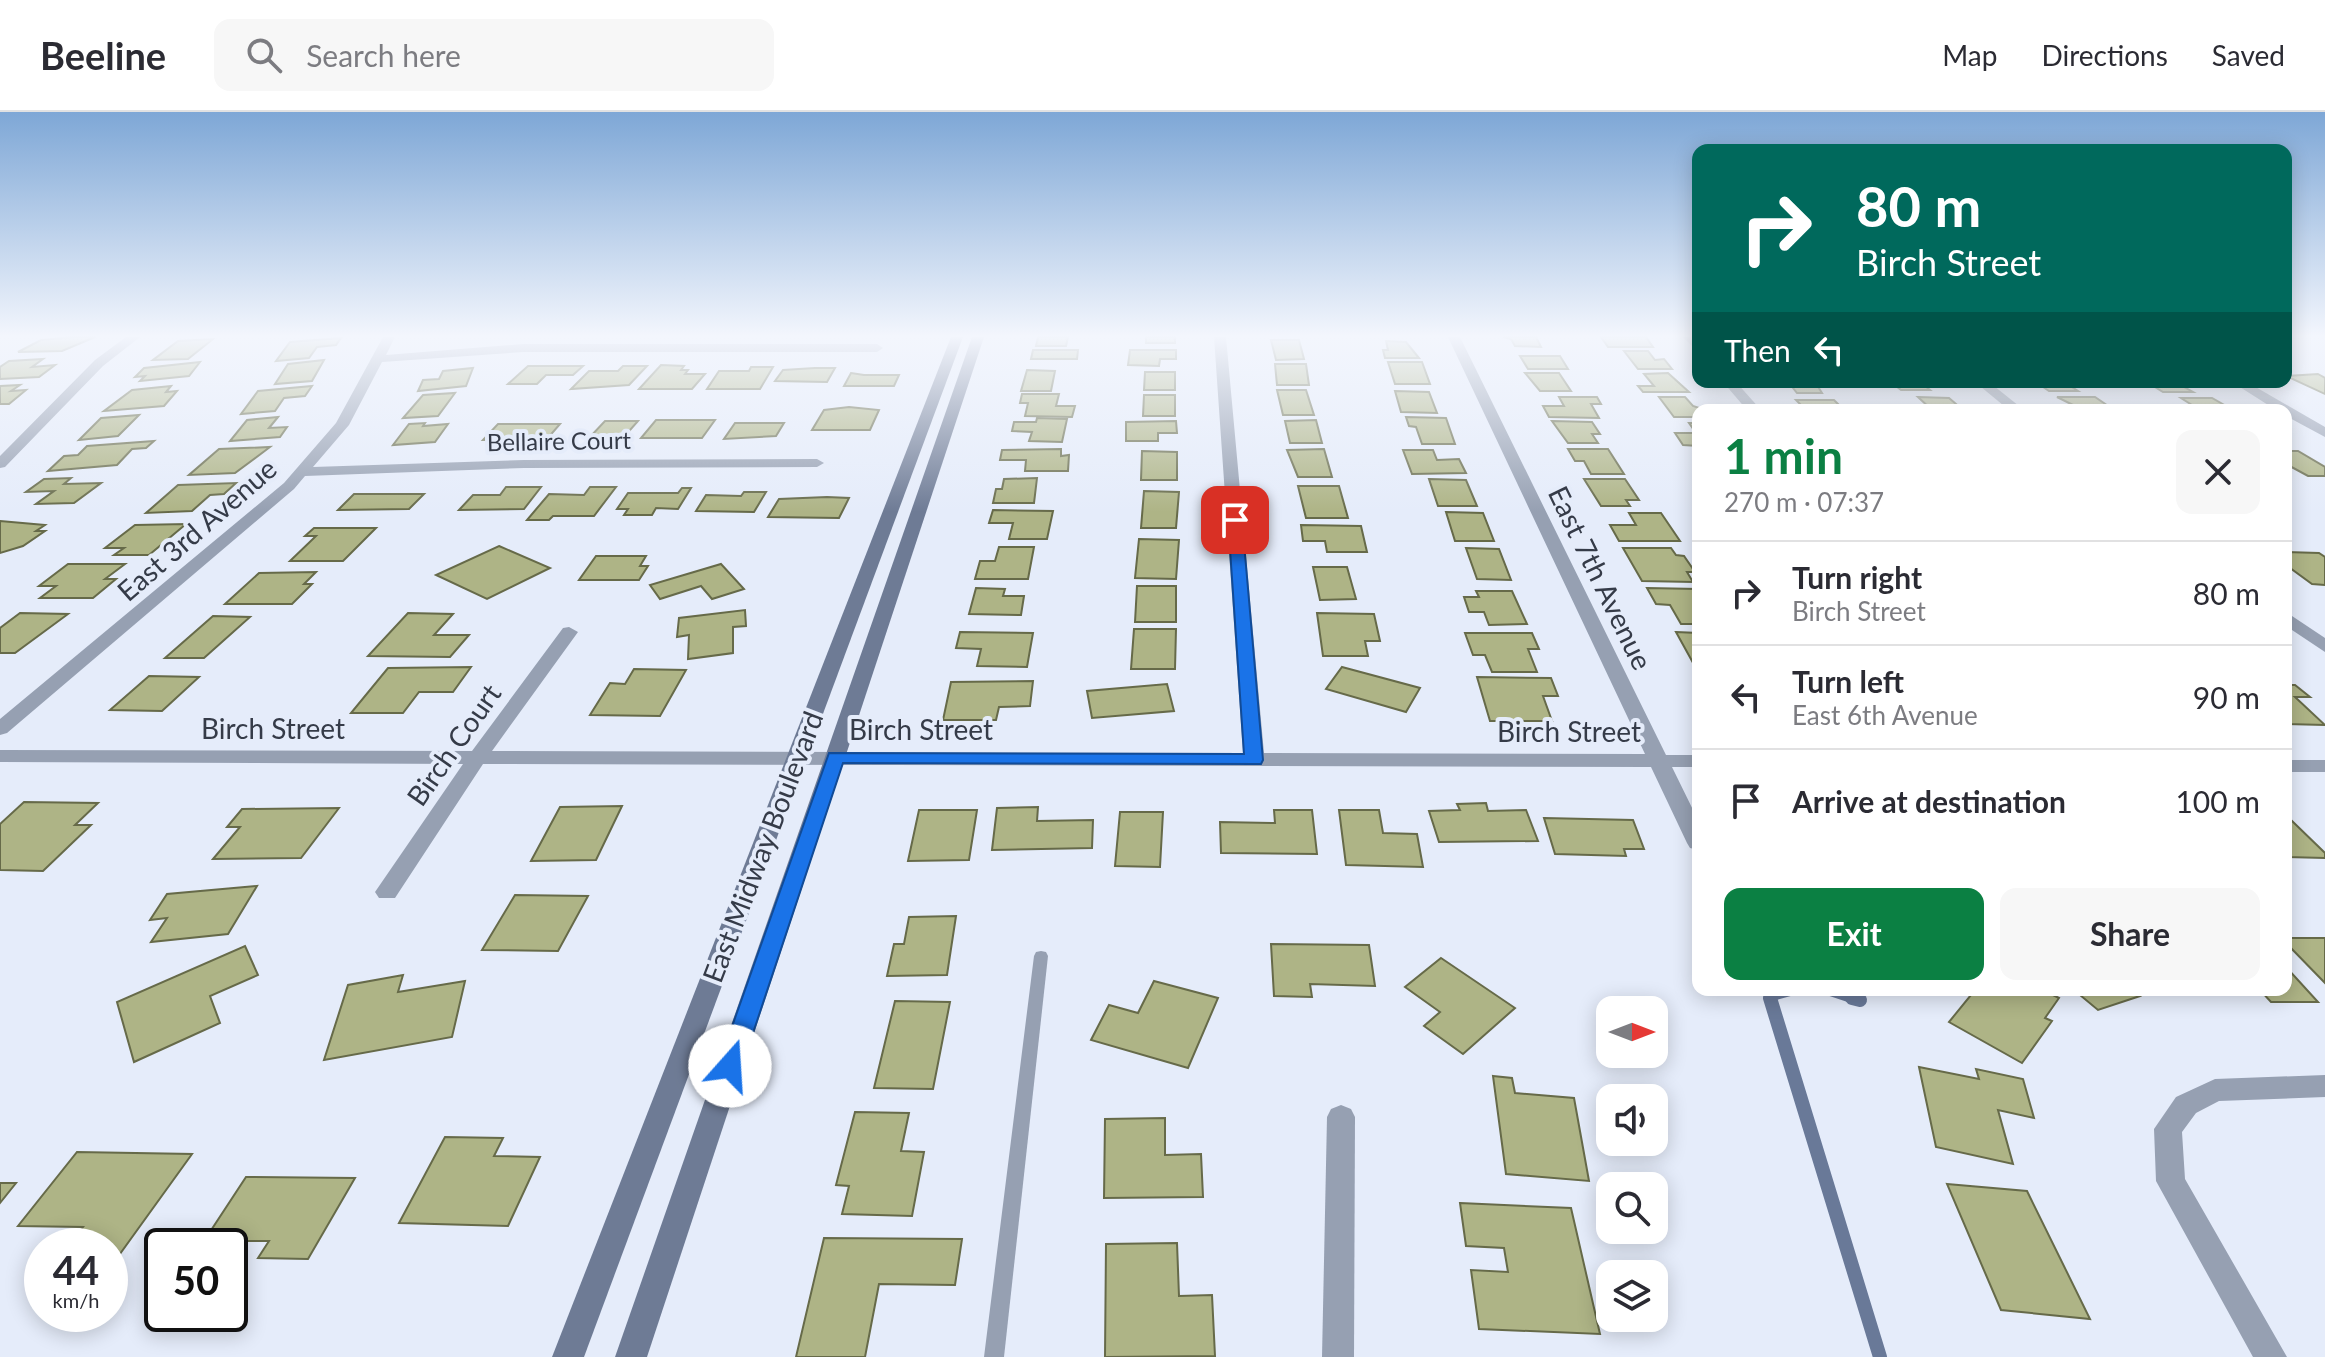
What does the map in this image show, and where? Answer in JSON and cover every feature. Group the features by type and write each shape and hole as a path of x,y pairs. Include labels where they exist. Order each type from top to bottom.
{"main road":[{"name":"East Midway Boulevard","path":"568,1357 935,395"},
{"name":"East Midway Boulevard","path":"631,1357 958,395"}],"street":[{"path":"0,464 68,395"},
{"name":"East 3rd Avenue","path":"0,729 245,527 303,472 342,425 358,395"},
{"path":"1225,395 1254,760"},
{"name":"East 7th Avenue","path":"1482,395 1692,830"},
{"path":"2292,414 2325,433"},
{"path":"0,444 22,442"},
{"name":"Bellaire Court","path":"303,472 524,464 817,463"},
{"path":"2292,622 2325,647"},
{"name":"Birch Court","path":"387,892 477,758 569,632"},
{"name":"Birch Street","path":"0,756 1692,761"},
{"path":"2292,766 2325,766"},
{"path":"2270,1354 2171,1181 2168,1129 2186,1105 2215,1090 2325,1086"},
{"path":"1338,1357 1341,1117"}],"lane":[{"path":"994,1357 1041,956"}],"building":[{"path":"0,395 20,395 9,404 0,404"},
{"path":"125,395 173,395 164,406 104,411"},
{"path":"255,395 306,395 284,398 275,411 241,414"},
{"path":"423,395 453,395 438,416 403,418"},
{"path":"1022,395 1059,395 1056,406 1075,406 1072,417 1025,416 1028,403 1020,403"},
{"path":"1144,395 1175,395 1175,416 1143,416"},
{"path":"1278,395 1308,395 1314,415 1283,415"},
{"path":"1396,395 1430,395 1437,413 1401,412"},
{"path":"1559,397 1597,397 1601,404 1591,404 1599,418 1549,417 1543,406 1564,406"},
{"path":"1659,397 1685,397 1692,405 1692,417 1674,417"},
{"path":"1918,397 1949,398 1956,404 1926,404"},
{"path":"2057,397 2095,397 2105,404 2071,404"},
{"path":"2181,398 2212,398 2222,404 2190,404"},
{"path":"1796,400 1834,400 1838,404 1800,404"},
{"path":"849,407 879,410 870,430 812,430 824,410"},
{"path":"139,415 118,436 79,440 101,418"},
{"path":"278,417 269,428 287,427 280,437 230,441 247,420"},
{"path":"1406,417 1446,418 1455,444 1422,444 1416,427 1409,426"},
{"path":"1037,418 1067,419 1062,442 1029,441 1032,432 1012,431 1014,422 1036,422"},
{"path":"656,420 715,420 702,438 641,438"},
{"path":"1316,420 1322,443 1290,443 1285,421"},
{"path":"605,421 638,421 623,438 589,438"},
{"path":"1176,421 1177,433 1158,433 1158,441 1126,441 1126,422"},
{"path":"1552,421 1592,422 1600,434 1592,434 1598,443 1568,443"},
{"path":"425,423 423,426 448,424 435,442 393,445 409,424"},
{"path":"735,423 784,423 776,436 724,439"},
{"path":"498,424 560,424 547,439 483,440"},
{"path":"1675,433 1692,433 1692,446 1683,445"},
{"path":"154,441 146,448 132,449 117,465 48,471 64,456 78,455 87,446"},
{"path":"270,447 235,473 189,475 219,449"},
{"path":"1061,449 1061,456 1069,455 1068,471 1025,471 1026,460 1000,460 1002,450"},
{"path":"1324,449 1332,477 1298,477 1287,450"},
{"path":"1568,449 1608,449 1624,474 1591,474 1584,461 1575,461"},
{"path":"1403,450 1433,450 1437,460 1459,459 1466,473 1412,474"},
{"path":"1142,451 1177,452 1177,480 1141,480"},
{"path":"2292,451 2298,451 2325,467 2325,476 2308,476 2292,467"},
{"path":"71,478 64,484 101,483 74,503 36,504 54,491 26,492 44,479"},
{"path":"1037,478 1034,503 993,503 996,489 1002,489 1004,479"},
{"path":"1429,479 1466,480 1477,506 1438,506"},
{"path":"1584,479 1625,479 1639,500 1626,500 1630,506 1601,506"},
{"path":"236,483 224,494 210,495 192,511 146,513 178,485"},
{"path":"1298,486 1339,486 1348,518 1306,518"},
{"path":"506,487 541,487 524,509 459,510 473,495 500,495"},
{"path":"590,487 616,487 594,516 553,516 549,520 527,520 549,494 584,495"},
{"path":"682,488 691,488 678,509 656,508 652,515 624,515 628,509 617,509 628,493 678,493"},
{"path":"1144,491 1179,492 1176,528 1141,528"},
{"path":"744,492 766,492 754,512 696,511 706,495 741,496"},
{"path":"354,494 424,494 409,509 338,510"},
{"path":"849,498 839,518 768,517 779,499"},
{"path":"993,510 1053,511 1047,539 1009,539 1013,523 989,523"},
{"path":"1446,512 1483,513 1494,541 1455,541"},
{"path":"1629,513 1661,513 1680,541 1619,541 1610,525 1636,525"},
{"path":"0,521 45,525 36,531 45,531 23,546 0,553"},
{"path":"186,524 149,555 114,555 124,548 105,548 135,525"},
{"path":"1301,525 1361,526 1367,552 1327,552 1325,541 1303,541"},
{"path":"314,528 376,528 343,561 290,561 316,536 305,536"},
{"path":"1139,539 1179,540 1176,579 1135,578"},
{"path":"499,546 550,568 487,599 436,575"},
{"path":"999,547 1034,547 1028,579 975,579 980,561 995,561"},
{"path":"1466,548 1499,549 1511,580 1477,579"},
{"path":"1623,548 1671,548 1676,555 1684,556 1692,568 1692,572 1687,572 1692,582 1642,581"},
{"path":"2292,552 2319,553 2325,557 2325,585 2312,584 2292,569"},
{"path":"596,556 646,556 640,566 648,566 639,580 579,580"},
{"path":"68,564 125,564 105,579 116,579 93,598 40,598 56,586 39,586"},
{"path":"721,564 744,589 712,599 701,586 660,599 650,585"},
{"path":"1313,567 1347,567 1356,599 1320,600"},
{"path":"316,572 304,584 312,584 292,604 225,604 259,573"},
{"path":"1137,586 1176,586 1176,622 1135,622"},
{"path":"976,588 1005,589 1003,596 1024,596 1021,615 969,614"},
{"path":"1647,588 1692,589 1692,624 1681,624 1670,605 1656,604"},
{"path":"1476,591 1512,591 1527,624 1489,625 1484,612 1469,612 1464,597 1479,597"},
{"path":"745,610 746,626 733,627 733,653 688,659 689,635 677,637 679,618"},
{"path":"20,613 68,614 15,653 0,653 0,628"},
{"path":"408,613 453,614 434,635 469,635 450,657 368,656"},
{"path":"1317,613 1374,614 1380,641 1365,641 1368,656 1323,656"},
{"path":"213,616 250,617 204,658 165,658"},
{"path":"1134,629 1176,629 1175,669 1131,669"},
{"path":"960,632 1033,633 1027,667 977,666 981,649 956,648"},
{"path":"1676,632 1692,633 1692,661"},
{"path":"1465,633 1532,633 1539,649 1528,649 1537,672 1492,672 1485,655 1473,655"},
{"path":"471,667 453,692 419,692 403,713 351,713 388,668"},
{"path":"1342,667 1420,688 1406,712 1326,689"},
{"path":"634,669 686,670 660,716 590,715 610,683 625,684"},
{"path":"149,676 199,677 162,711 110,710"},
{"path":"1477,677 1551,678 1558,696 1543,696 1552,721 1490,721"},
{"path":"1033,681 1030,706 999,707 996,720 943,720 951,682"},
{"path":"1167,684 1174,711 1092,718 1087,691"},
{"path":"2292,685 2310,697 2295,697 2325,725 2292,724"},
{"path":"24,802 98,803 75,825 91,825 43,871 0,870 0,824"},
{"path":"1486,803 1488,811 1526,810 1538,841 1439,842 1429,811 1460,810 1457,804"},
{"path":"622,806 596,860 531,861 560,807"},
{"path":"1038,807 1037,821 1093,820 1092,848 992,850 997,808"},
{"path":"339,808 301,858 213,859 240,827 227,827 242,809"},
{"path":"919,810 977,810 969,860 908,861"},
{"path":"1274,810 1312,810 1317,854 1221,853 1220,822 1275,823"},
{"path":"1339,810 1379,810 1383,833 1417,834 1423,867 1346,865"},
{"path":"1120,812 1163,812 1160,867 1115,866"},
{"path":"1544,818 1633,820 1644,849 1624,849 1626,856 1555,854"},
{"path":"2292,821 2325,853 2325,858 2292,857"},
{"path":"257,886 228,934 151,942 167,918 150,920 167,894"},
{"path":"515,895 588,896 558,951 482,950"},
{"path":"956,916 947,975 887,976 894,944 904,944 909,917"},
{"path":"2292,938 2325,938 2325,983 2292,949"},
{"path":"1271,944 1369,945 1375,986 1310,984 1312,997 1274,996"},
{"path":"245,946 258,975 210,996 220,1023 134,1062 117,1002"},
{"path":"1441,958 1515,1008 1463,1054 1424,1026 1440,1012 1405,987"},
{"path":"2292,974 2318,1002 2271,1002 2266,996 2292,996"},
{"path":"403,975 398,992 465,981 452,1037 324,1060 348,985"},
{"path":"1154,981 1218,998 1188,1068 1091,1040 1109,1005 1138,1013"},
{"path":"1970,996 2059,998 2045,1018 2052,1021 2022,1063 1949,1022"},
{"path":"2081,996 2140,996 2098,1010"},
{"path":"895,1001 950,1002 933,1089 874,1088"},
{"path":"1919,1067 1979,1079 1976,1069 2023,1079 2034,1118 1998,1110 2013,1164 1936,1147"},
{"path":"1493,1076 1512,1078 1515,1093 1574,1098 1589,1181 1506,1174"},
{"path":"855,1112 909,1113 901,1151 924,1152 912,1216 842,1214 849,1186 836,1185"},
{"path":"1165,1118 1165,1155 1201,1154 1203,1197 1104,1198 1105,1119"},
{"path":"445,1137 503,1138 494,1156 540,1157 508,1226 399,1223"},
{"path":"77,1152 192,1154 128,1243 128,1228 18,1226"},
{"path":"246,1177 355,1178 308,1259 258,1258 269,1241 248,1241 248,1228 213,1228"},
{"path":"0,1183 16,1183 0,1203"},
{"path":"1947,1184 2027,1191 2090,1319 2001,1310"},
{"path":"1460,1203 1571,1208 1596,1317 1596,1332 1600,1334 1479,1329 1471,1270 1508,1272 1504,1248 1466,1246"},
{"path":"824,1238 962,1239 955,1285 879,1284 865,1357 796,1357"},
{"path":"1177,1243 1179,1296 1212,1295 1215,1356 1105,1357 1106,1244"}],"waterway":[{"path":"1770,996 1771,1000"},
{"path":"1847,996 1856,999"},
{"path":"1770,998 1880,1357"},
{"path":"1852,998 1856,999"},
{"path":"1856,999 1860,1000"}],"route":[{"path":"730,1066 835,757 1254,760 1235,520"}]}
